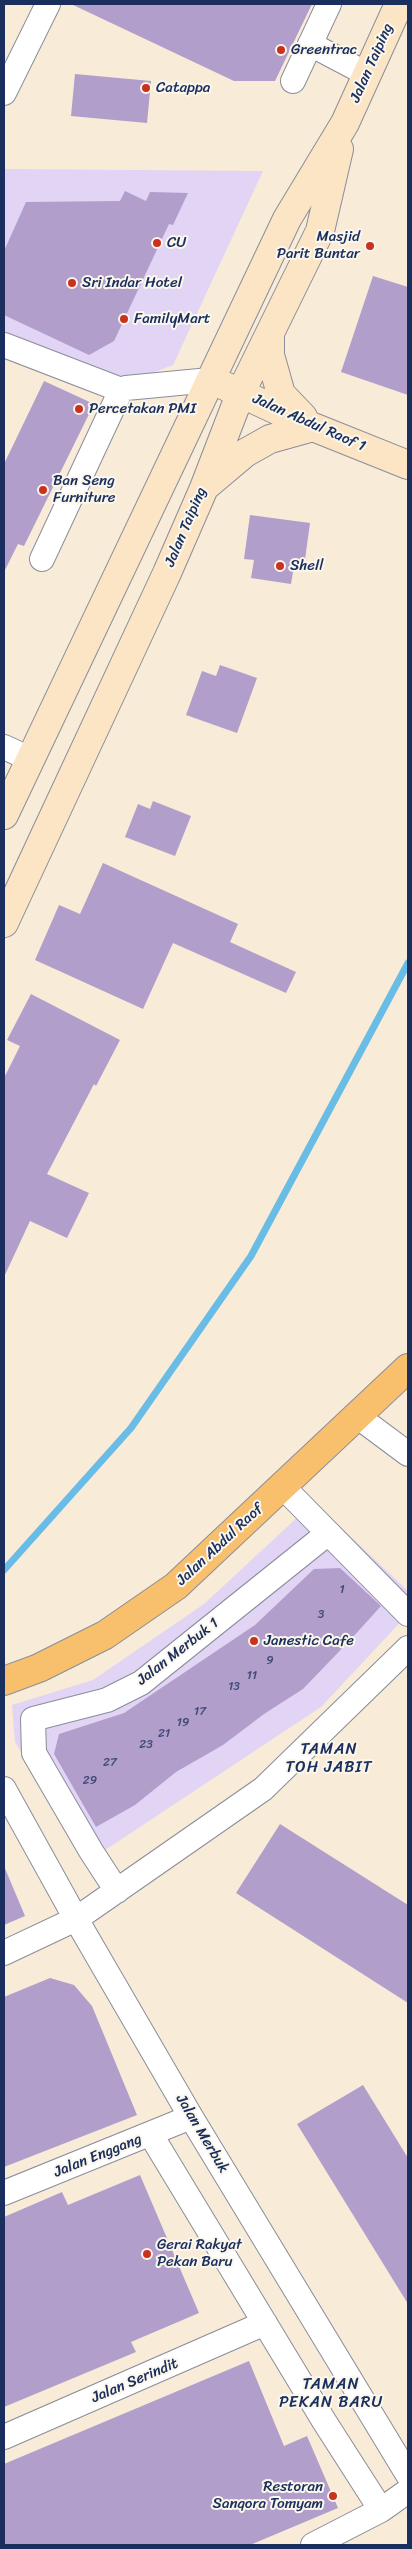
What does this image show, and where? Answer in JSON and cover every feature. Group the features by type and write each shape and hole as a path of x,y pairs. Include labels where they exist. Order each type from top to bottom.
{"main road":[{"name":"Jalan Taiping","path":"4,815 287,219 345,123 399,4"},
{"name":"Jalan Taiping","path":"4,923 204,488 241,392 320,231 345,123"},
{"path":"204,488 226,467 270,439 313,427 281,394 270,355 270,332"},
{"name":"Jalan Abdul Raof 1","path":"210,380 241,392 313,427 408,465"},
{"name":"Jalan Abdul Raof","path":"4,1681 39,1668 105,1636 176,1586 408,1368"}],"street":[{"path":"4,93 48,4"},
{"path":"292,81 330,4"},
{"path":"310,44 367,74"},
{"path":"4,345 121,390 210,380"},
{"path":"42,560 121,390"},
{"path":"4,747 30,759"},
{"path":"357,1416 408,1454"},
{"path":"282,1487 408,1614"},
{"name":"Jalan Merbuk 1","path":"118,1891 90,1852 34,1753 33,1719 107,1700 141,1683 327,1534"},
{"path":"4,1953 76,1919 262,1789 408,1648"},
{"name":"Jalan Merbuk","path":"4,1789 76,1919 191,2117 408,2475"},
{"name":"Jalan Enggang","path":"4,2194 191,2117"},
{"path":"151,2135 265,2324 381,2510"},
{"name":"Jalan Serindit","path":"4,2437 265,2324"},
{"path":"313,2545 381,2510 408,2491"}],"shaded area":[{"path":"4,169 263,171 173,365 126,383 4,341"},
{"path":"314,1502 408,1591 408,1614 321,1707 87,1862 15,1742 12,1705 93,1680 204,1604"}],"building":[{"path":"71,4 312,4 275,81 234,81"},
{"path":"75,74 151,81 147,123 71,116"},
{"name":"Sri Indar Hotel","path":"125,191 146,201 150,192 188,193 173,225 169,224 114,341 89,355 4,315 4,251 26,202 120,201"},
{"path":"373,276 408,287 408,395 341,372"},
{"path":"44,381 94,404 24,546 18,544 4,572 4,464"},
{"path":"250,515 310,523 304,567 294,566 291,584 251,578 254,560 244,559"},
{"path":"220,665 257,678 237,733 186,715 202,671 216,676"},
{"path":"153,801 191,816 175,856 125,837 138,804 150,809"},
{"path":"103,863 238,924 230,942 296,972 286,993 173,943 143,1009 35,960 59,905 80,914"},
{"path":"31,994 120,1040 96,1086 94,1084 47,1174 89,1193 67,1238 30,1221 4,1277 4,1078 20,1046 7,1040"},
{"path":"340,1568 381,1606 352,1638 303,1689 264,1714 223,1745 176,1772 135,1805 96,1827 54,1754 59,1734 124,1713 255,1625 314,1569"},
{"path":"280,1824 408,1905 408,2003 236,1893"},
{"path":"4,1866 25,1916 4,1925"},
{"path":"50,1978 74,1985 92,2006 137,2115 4,2167 4,1997"},
{"path":"363,2085 408,2158 408,2304 297,2124"},
{"path":"140,2175 199,2313 131,2342 136,2352 4,2407 4,2217 62,2192 68,2205"},
{"path":"249,2361 284,2446 307,2436 338,2508 250,2545 4,2545 4,2464"}],"waterway":[{"path":"4,1570 131,1428 251,1256 408,963"}],"place":[{"name":"Greentrac","path":"281,50"},
{"name":"Catappa","path":"146,88"},
{"name":"CU","path":"157,243"},
{"name":"Masjid Parit Buntar","path":"370,246"},
{"name":"Sri Indar Hotel","path":"72,283"},
{"name":"FamilyMart","path":"124,319"},
{"name":"Percetakan PMI","path":"79,409"},
{"name":"Ban Seng Furniture","path":"43,490"},
{"name":"Shell","path":"280,566"},
{"name":"Janestic Cafe","path":"254,1641"},
{"name":"Gerai Rakyat Pekan Baru","path":"147,2254"},
{"name":"Restoran Sanqora Tomyam","path":"333,2496"}],"district":[{"name":"TAMAN TOH JABIT","path":"329,1759"},
{"name":"TAMAN PEKAN BARU","path":"331,2394"}]}
